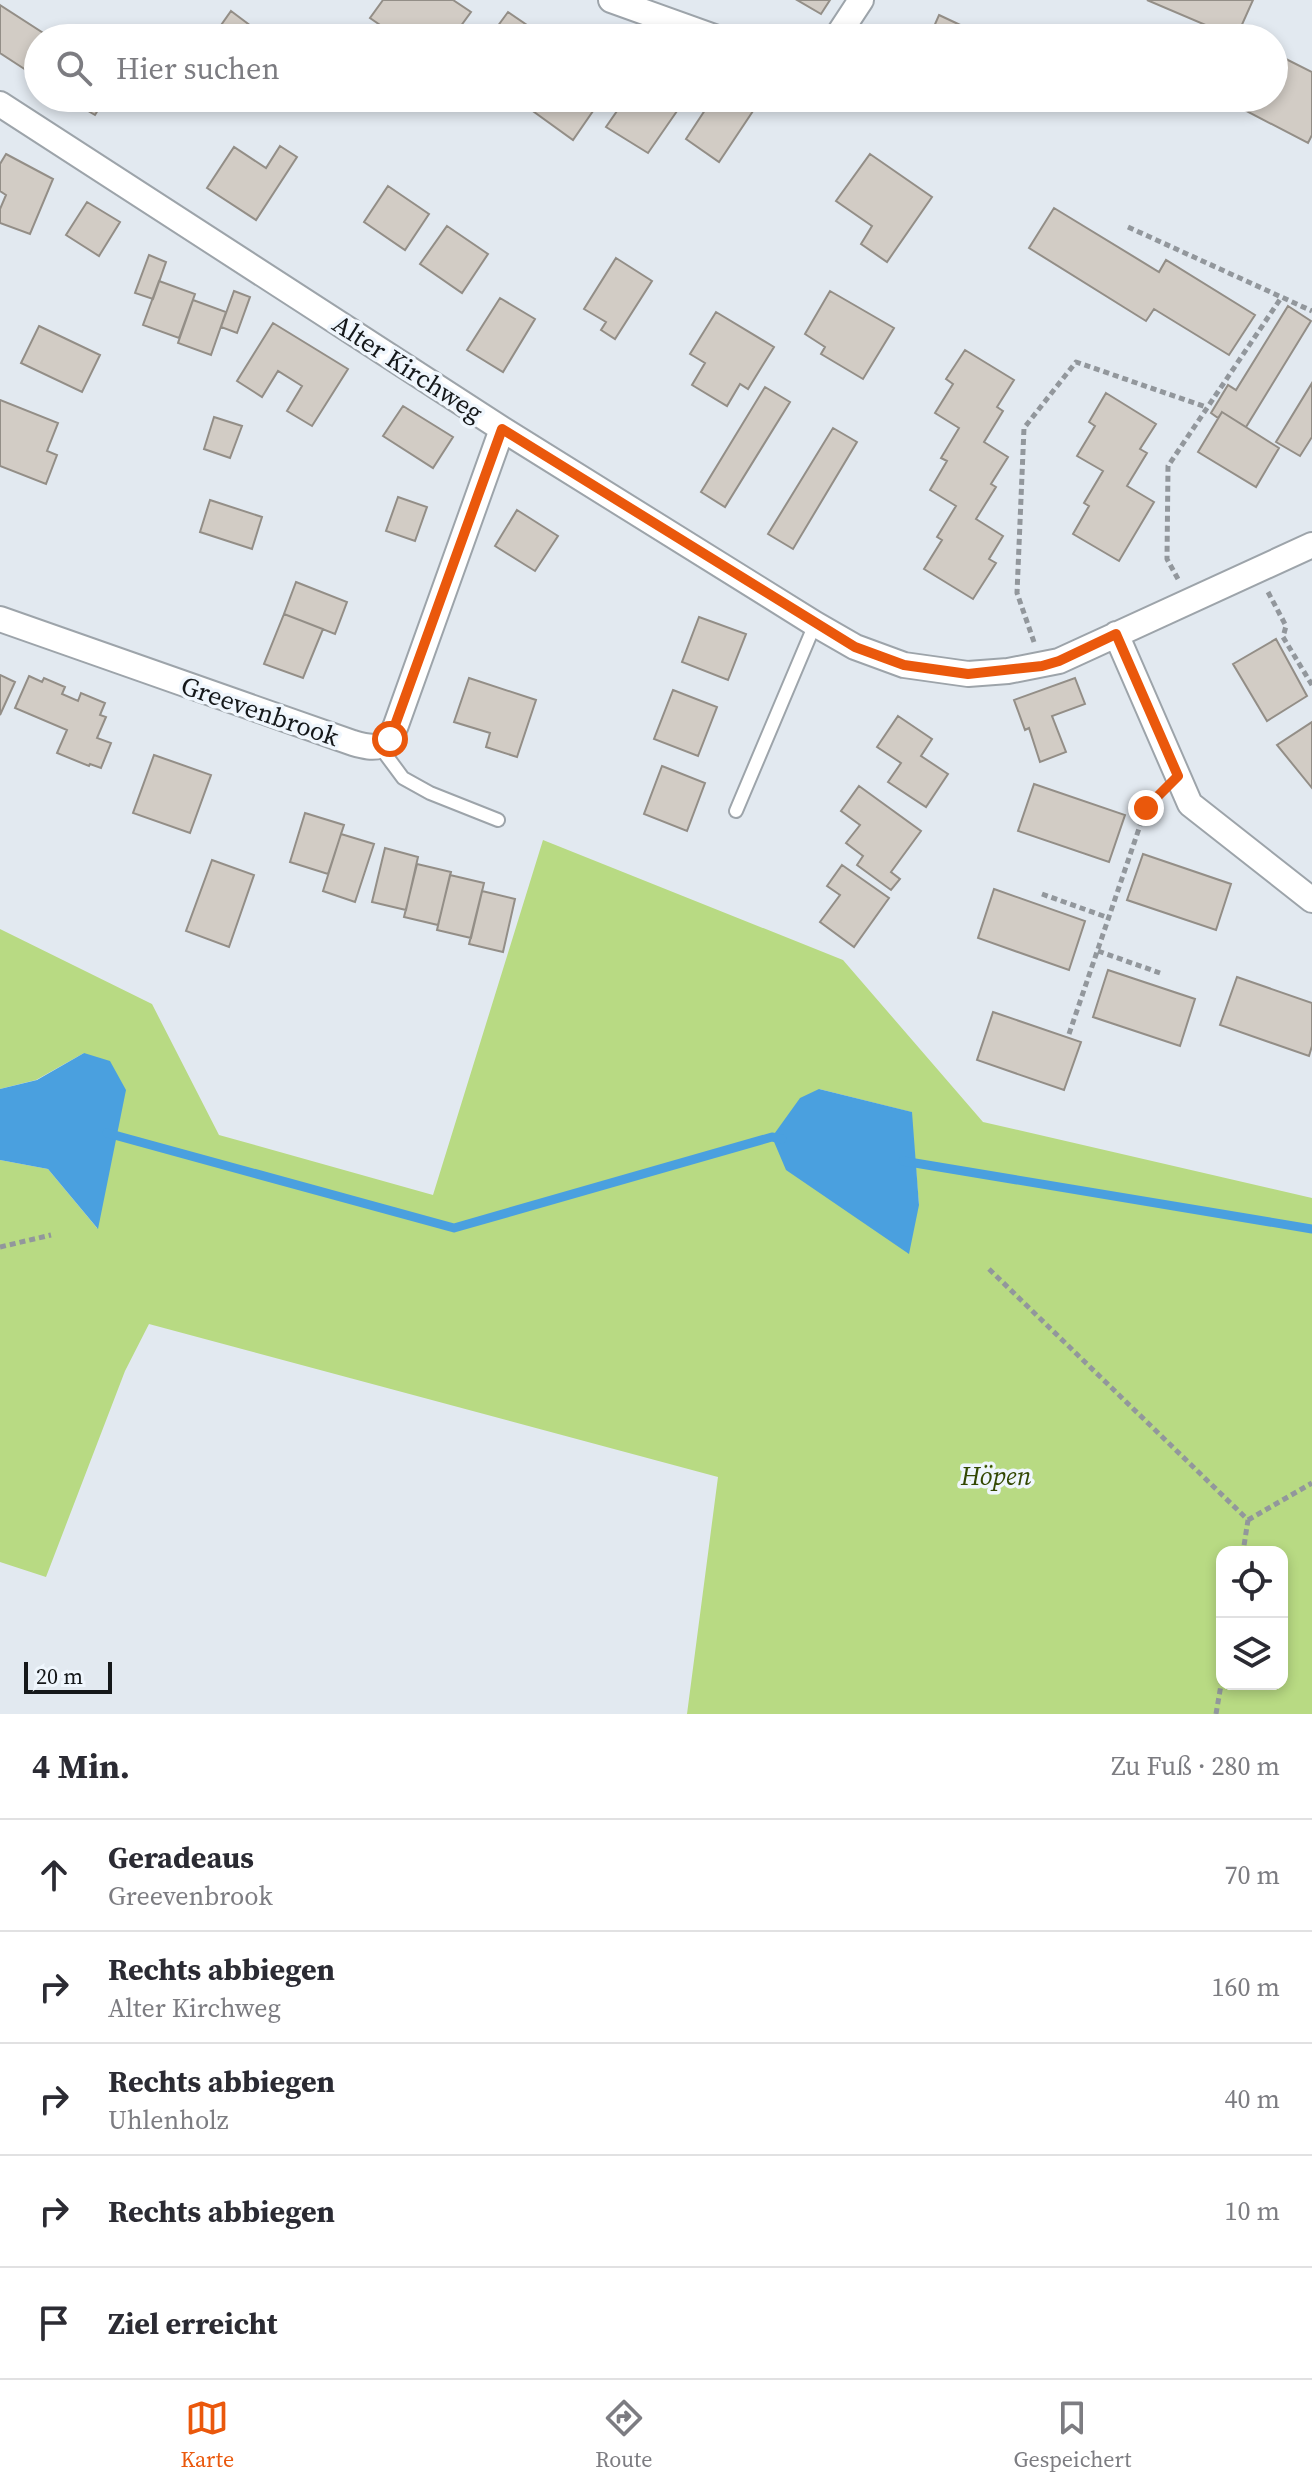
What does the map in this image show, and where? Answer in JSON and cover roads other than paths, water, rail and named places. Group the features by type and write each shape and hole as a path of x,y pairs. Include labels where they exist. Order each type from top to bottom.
{"street":[{"path":"611,0 678,24"},
{"path":"845,24 861,0"},
{"name":"Alter Kirchweg","path":"0,104 502,429 815,624 855,647 904,665 968,674 1042,666 1312,545"},
{"path":"380,747 390,739 396,725 502,429"},
{"name":"Greevenbrook","path":"0,619 367,748 380,747"},
{"path":"1116,634 1190,804 1312,900"}],"lane":[{"path":"736,811 815,624"},
{"path":"380,747 403,778 430,793 498,820"}],"water":[{"path":"84,1053 110,1061 126,1090 98,1229 48,1169 0,1160 0,1089 37,1080"},
{"path":"819,1089 912,1112 919,1205 909,1254 786,1170 772,1137 800,1098"}],"waterway":[{"path":"107,1133 454,1228 772,1137 782,1139"},
{"path":"903,1161 1312,1229"}],"park label":[{"name":"Höpen","path":"996,1476"}]}
